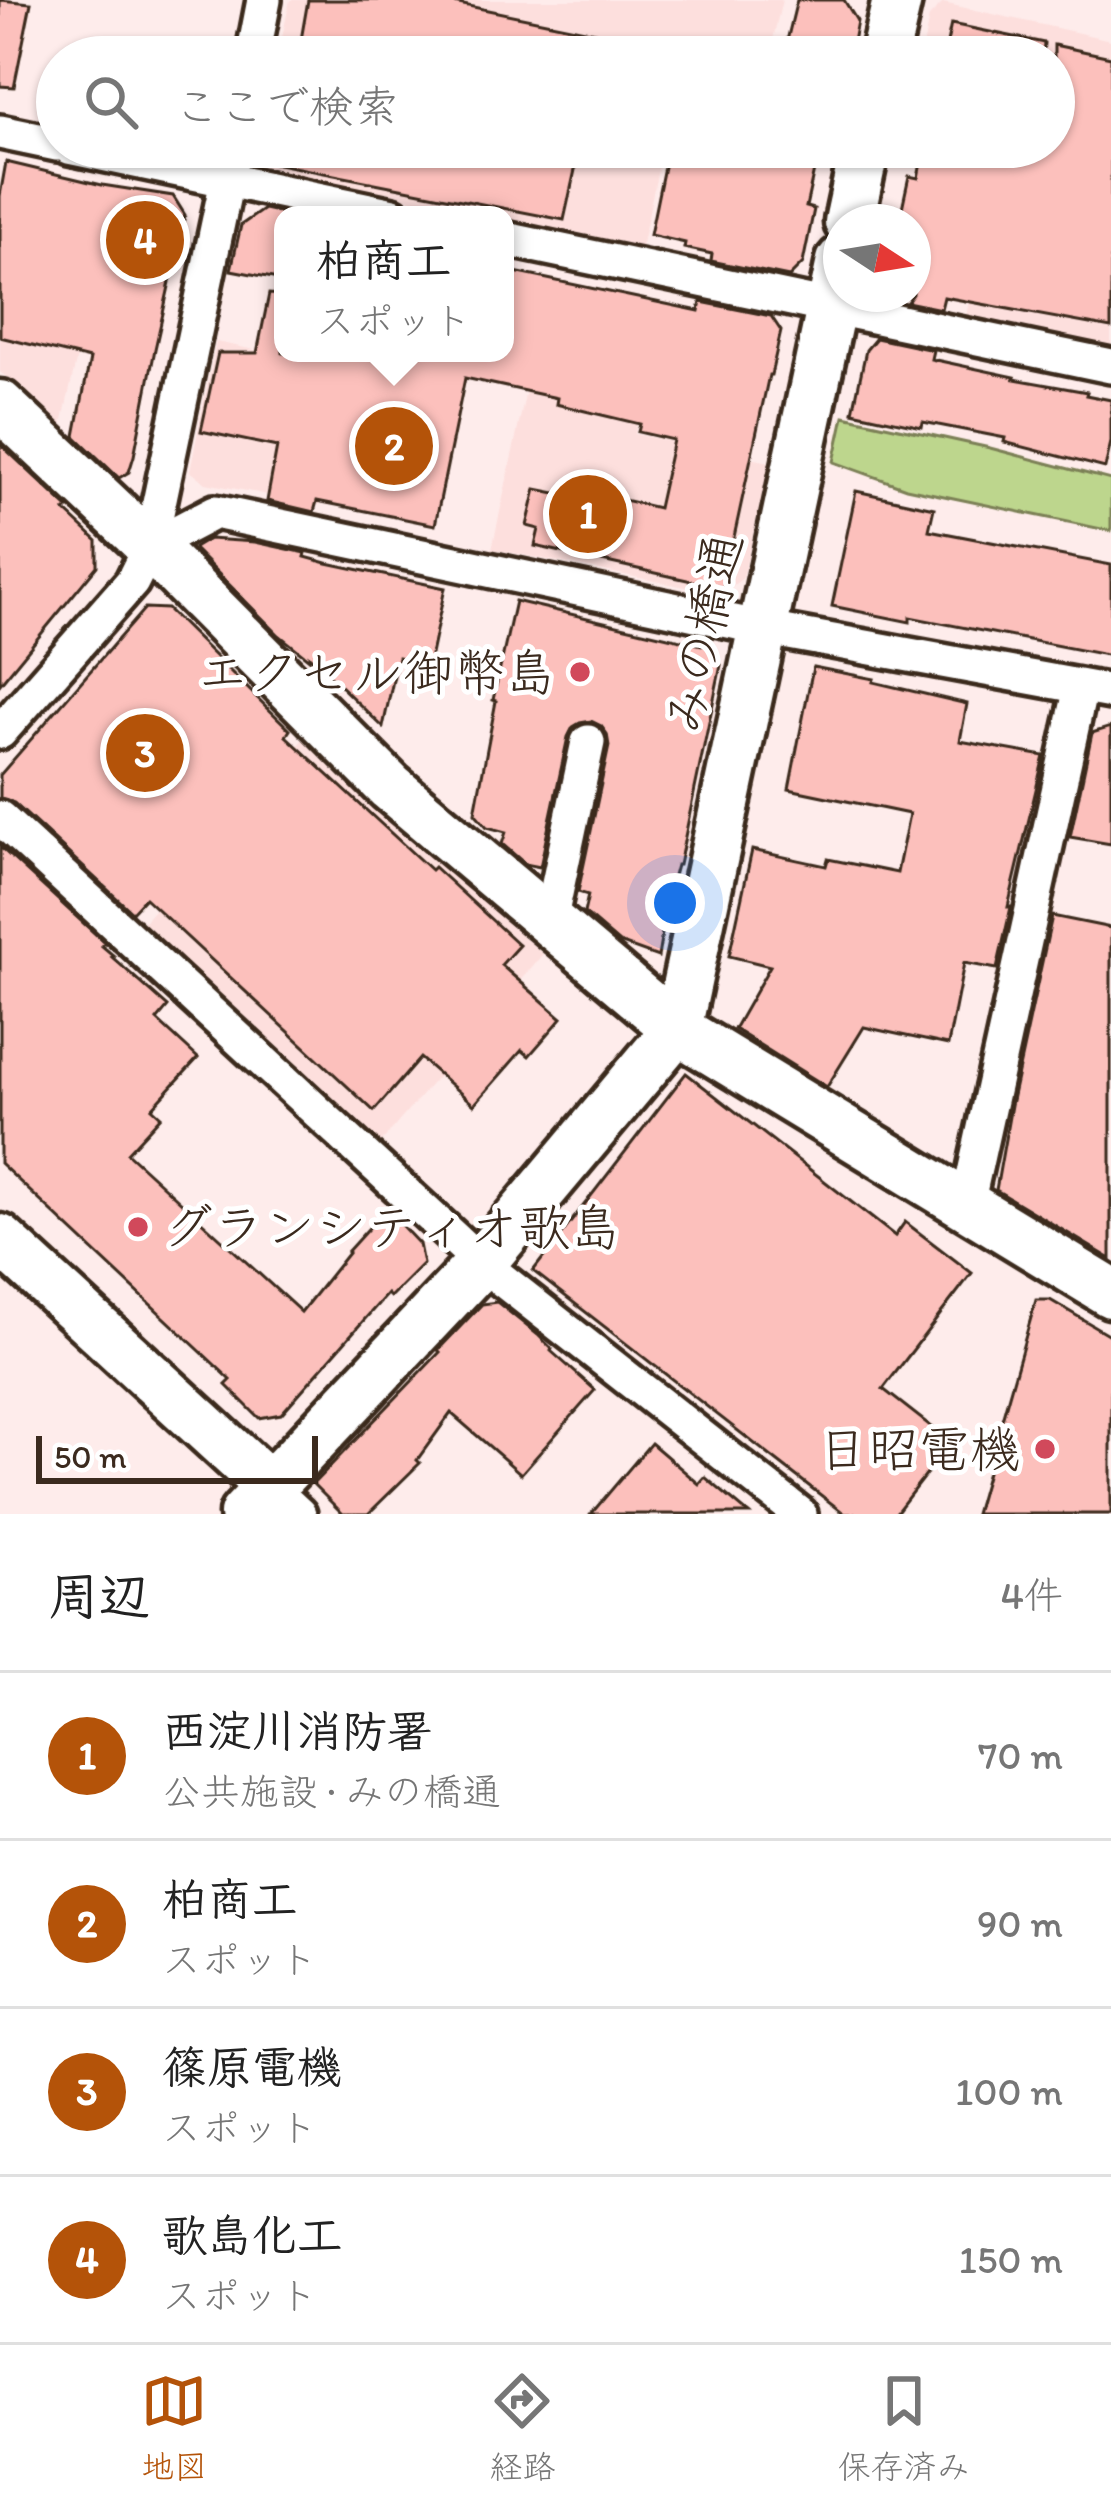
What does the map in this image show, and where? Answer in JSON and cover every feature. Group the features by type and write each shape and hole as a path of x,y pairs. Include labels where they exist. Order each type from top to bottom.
{"street":[{"path":"257,36 264,0"},
{"path":"889,36 897,0"},
{"path":"0,132 36,140"},
{"path":"0,732 133,582 150,546 229,168"},
{"path":"243,168 364,206"},
{"path":"853,204 861,168"},
{"path":"514,239 823,282"},
{"name":"みの橋通","path":"676,1029 830,312"},
{"path":"930,312 1111,366"},
{"path":"0,405 150,546 390,787 676,1029 1111,1293"},
{"path":"150,546 215,512 762,628 1096,690 967,1205"},
{"path":"550,922 588,742"},
{"path":"0,818 481,1263 800,1514"},
{"path":"0,1239 271,1505 676,1029"}],"shaded area":[{"path":"290,0 782,0 774,36 282,36"},
{"path":"943,3 1111,40 1111,346 966,316 994,181 930,168 1075,168 1075,36 925,36 929,17"},
{"path":"264,168 658,168 641,248 514,221 514,206 443,206"},
{"path":"0,264 93,283 62,425 0,372"},
{"path":"216,342 274,354 274,362 313,362 347,369 320,505 206,483 190,471"},
{"path":"535,349 647,373 635,434 770,462 743,578 721,594 492,549"},
{"path":"305,737 543,954 377,1147 140,926"}],"green space":[{"path":"844,416 1111,480 1111,531 906,488 834,462"}],"building":[{"path":"0,0 31,3 14,87 0,86"},
{"path":"308,0 439,0 614,36 302,36"},
{"path":"797,0 844,0 857,21 854,36 788,36"},
{"path":"951,24 1010,36 948,36"},
{"path":"1075,49 1111,57 1111,328 944,297 941,309 931,307 931,204 903,204 909,176 918,178 920,168 1075,168"},
{"path":"6,162 173,196 185,215 134,456 129,472 119,478 75,436 90,359 0,337 0,196"},
{"path":"299,168 575,168 564,220 514,210 514,206 493,206"},
{"path":"664,168 814,168 806,207 814,209 803,263 789,277 711,261 712,254 650,235"},
{"path":"264,209 274,211 274,278 231,270 241,225"},
{"path":"514,272 699,311 701,302 771,316 781,331 723,588 535,546 539,529 527,526 536,489 566,495 568,487 658,508 673,440 638,432 640,424 556,404 557,398 465,378 435,525 317,501 314,512 267,501 277,447 201,431 218,353 257,353 269,294 274,294 274,362 514,362"},
{"path":"876,338 933,350 931,359 1111,400 1111,442 1105,468 1004,442 1005,438 853,412 866,350"},
{"path":"0,444 97,541 97,566 0,684"},
{"path":"856,491 934,508 929,530 1111,565 1111,656 832,606"},
{"path":"209,539 255,542 445,588 429,664 398,657 383,727 309,656 279,635 195,550"},
{"path":"515,601 711,647 721,665 658,957 619,943 584,913 588,895 578,892 609,746 601,726 580,723 568,737 540,867 525,864 502,844 506,832 487,827 475,813"},
{"path":"145,608 167,609 290,730 286,736 519,945 501,965 562,1018 529,1056 522,1050 474,1105 420,1058 374,1111 145,898 132,912 14,803 0,798 0,775"},
{"path":"813,667 967,704 960,741 1044,756 997,969 964,963 948,1045 864,1027 827,1087 734,1029 770,966 729,956 752,850 826,866 828,859 897,873 909,814 789,789"},
{"path":"1111,727 1111,844 1070,837 1092,733"},
{"path":"0,847 168,1007 157,1020 198,1058 152,1108 161,1116 127,1153 301,1312 386,1209 419,1244 423,1264 390,1297 387,1294 281,1414 259,1418 226,1385 231,1380 0,1163"},
{"path":"1052,916 1111,928 1111,1259 996,1190"},
{"path":"686,1073 895,1236 905,1222 972,1273 883,1389 951,1442 895,1514 845,1514 533,1271"},
{"name":"日昭電機","path":"1036,1300 1050,1300 1111,1336 1111,1514 975,1514"},
{"path":"497,1302 595,1390 521,1474 451,1413 417,1460 420,1463 368,1514 343,1514 313,1484 482,1304"},
{"path":"651,1443 699,1484 705,1477 749,1514 591,1514"}],"place":[{"name":"歌島化工","path":"145,240"},
{"name":"柏商工","path":"394,446"},
{"name":"西淀川消防署","path":"588,514"},
{"name":"エクセル御幣島","path":"580,672"},
{"name":"篠原電機","path":"145,753"},
{"name":"グランシティオ歌島","path":"138,1227"},
{"name":"日昭電機","path":"1045,1449"}]}
